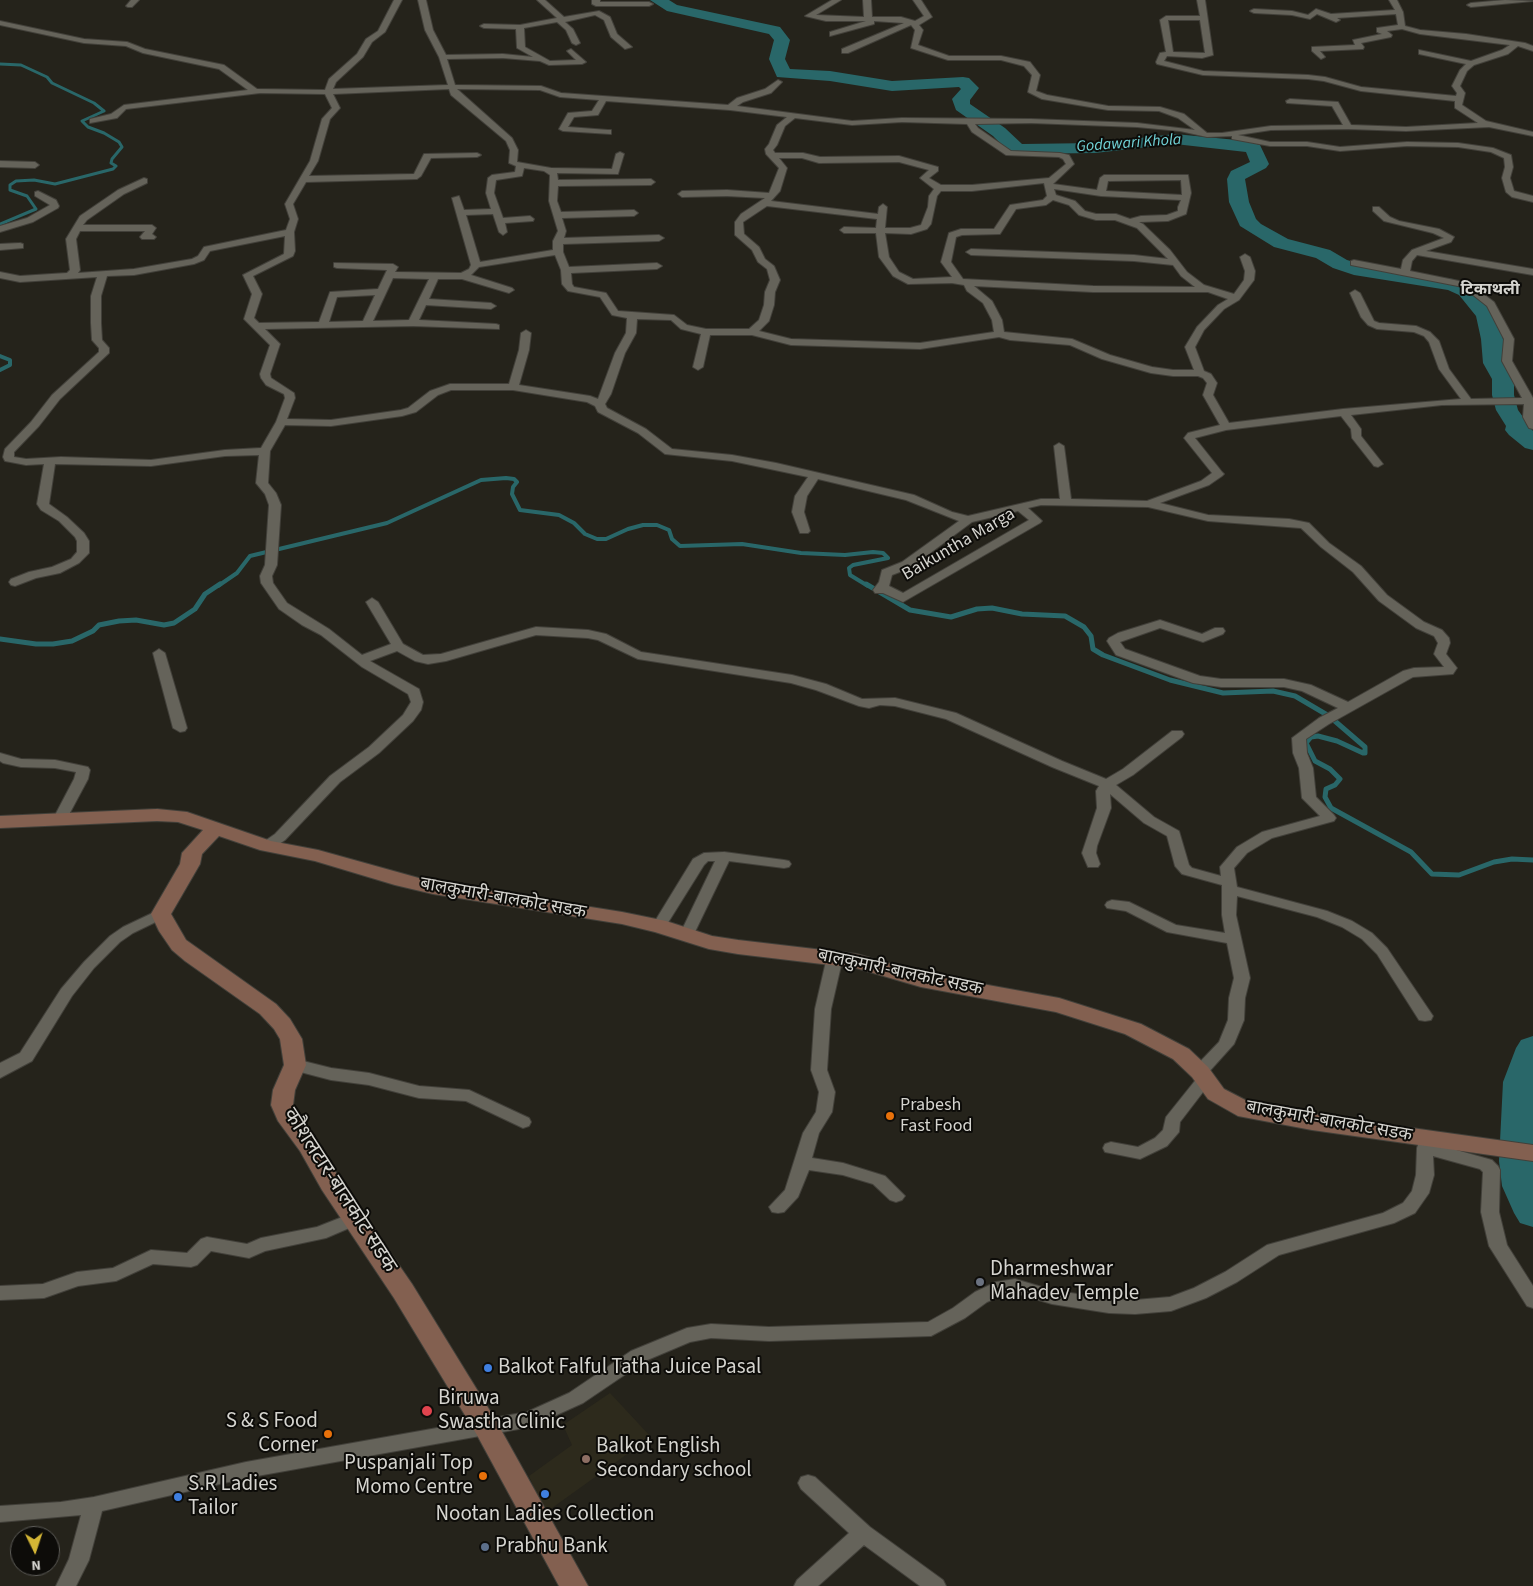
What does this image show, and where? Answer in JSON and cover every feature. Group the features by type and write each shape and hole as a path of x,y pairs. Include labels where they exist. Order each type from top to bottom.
{"main road":[{"name":"बालकुमारी-बालकोट सडक","path":"0,822 157,815 180,816 267,846 318,856 402,881 433,888 659,926 686,936 738,947 857,961 921,980 1059,1005 1133,1030 1181,1054 1203,1076 1216,1094 1246,1110 1426,1144 1473,1145 1533,1153"},
{"path":"216,828 192,853 190,864 161,914 179,945 268,1009 282,1024 291,1039 295,1065"},
{"name":"कौशलटार-बालकोट सडक","path":"295,1065 284,1090 282,1105 289,1121 309,1146 330,1184 403,1291 486,1427 574,1586"}],"street":[{"path":"267,846 280,836 335,779 374,750 414,710 417,702 414,692 406,686 360,660 325,632 283,606 267,583 266,576 271,565 275,504 270,493 262,484 262,474 266,452 281,422 290,398 289,393 266,378 265,374 275,344 249,318 257,294 248,275 288,256 291,247 290,232 294,219 290,210 290,201 305,179 314,161 326,119 336,108 328,92 332,81 337,74 351,64 369,41 381,32 398,0"},
{"path":"422,0 429,30 443,57 451,87 457,96 509,140 514,150 513,163 520,166 551,170 615,172 620,154"},
{"path":"541,0 561,20 576,43"},
{"path":"837,0 809,16 826,19 901,19 913,23 918,30 914,46 948,58 1001,58 1027,64 1036,75 1032,92 1045,97 1108,108 1160,110 1181,116 1207,135"},
{"path":"867,0 868,18"},
{"path":"846,51 928,17 917,0"},
{"path":"1201,0 1209,55 1163,54 1159,61 1203,73 1308,77 1325,79 1361,89 1461,99"},
{"path":"1393,0 1399,12 1402,27"},
{"path":"1471,5 1530,0"},
{"path":"596,13 596,2 649,4"},
{"path":"1254,11 1292,13 1310,17 1316,12 1333,19 1399,12"},
{"path":"484,26 520,27 596,13 607,19 614,35 628,47"},
{"path":"833,34 884,18"},
{"path":"1170,54 1164,20 1166,18 1203,18"},
{"path":"0,23 84,41 127,44 143,51 221,67 256,92"},
{"path":"520,27 521,48 543,60 553,64 582,62 570,51"},
{"path":"1321,57 1315,49 1360,47 1356,42 1388,35 1380,30 1402,27 1420,32 1466,36 1516,44 1533,49"},
{"path":"1487,124 1458,106 1461,93 1456,86 1464,70 1471,63 1504,52 1516,44"},
{"path":"1422,52 1471,63"},
{"path":"443,57 503,56 543,60"},
{"path":"730,108 740,100 768,91 778,82"},
{"path":"93,121 114,116 124,107 197,97 256,92 534,87 549,90 560,95 730,108 852,123 902,120 1031,122 1164,127 1207,135 1222,135 1271,128 1348,127 1406,129 1487,124 1533,134"},
{"path":"604,98 595,113 571,115 563,129 608,132"},
{"path":"1290,101 1335,104 1348,127"},
{"path":"752,332 764,321 769,305 770,292 775,280 771,268 761,260 756,249 740,235 739,222 744,216 765,203 772,196 783,172 782,164 768,152 781,125 794,115"},
{"path":"970,122 975,130 1009,153 1060,155 1066,157 1070,164 1049,183"},
{"path":"1222,135 1270,144 1307,144 1340,148 1407,144 1458,145 1493,150 1508,158 1509,167 1506,178 1510,192 1515,196 1533,199"},
{"path":"0,164 33,164 42,155"},
{"path":"305,179 416,180 426,162 427,156 477,155"},
{"path":"772,156 803,156 819,160 905,160 933,167 933,171 924,178 939,188 1049,183 1101,193 1185,198"},
{"path":"503,232 490,193 492,178 519,174 520,166"},
{"path":"551,170 554,174 553,201 562,231 558,241 558,252 566,270 566,281 571,289 603,295 615,313 632,316 664,316 674,318 684,327 706,332 752,332 791,342 903,346 928,345 999,334 1010,337 1072,342 1106,357 1150,370 1173,373 1200,373 1207,376 1212,384 1208,395 1226,427"},
{"path":"1101,193 1104,178 1186,178 1187,193 1182,207 1183,212 1168,218 1141,219 1131,222"},
{"path":"70,276 75,270 71,239 83,218 121,192 144,181"},
{"path":"554,183 651,182"},
{"path":"1049,183 1052,197"},
{"path":"844,230 911,231 924,227 927,224 932,207 933,196 939,188"},
{"path":"682,194 727,193 772,196"},
{"path":"0,229 30,220 55,206 53,202 38,194"},
{"path":"1052,197 1066,200 1082,213 1091,216 1116,217 1131,222 1148,233 1184,274 1206,290"},
{"path":"999,334 997,320 987,300 970,289 946,262 952,235 961,232 997,232 1012,207 1046,202 1052,197"},
{"path":"456,198 476,265"},
{"path":"765,203 883,212 880,230 884,257 896,274 903,280 920,283 963,282 1094,288 1206,290 1236,298"},
{"path":"1376,209 1387,219 1397,223 1436,231 1449,237 1448,240 1414,252 1408,260 1405,273"},
{"path":"460,214 496,211"},
{"path":"558,215 634,213"},
{"path":"499,221 530,219"},
{"path":"78,228 152,228 145,237 151,237"},
{"path":"0,275 20,279 134,272 194,262 201,258 204,251 211,248 290,232"},
{"path":"558,241 659,238"},
{"path":"0,247 20,246"},
{"path":"463,276 472,271 476,265 523,256 558,252"},
{"path":"971,252 1134,258 1175,263"},
{"path":"1414,252 1533,272"},
{"path":"1200,373 1192,357 1190,347 1200,329 1221,307 1236,298 1249,280 1250,271 1245,257"},
{"path":"1354,263 1466,285 1491,304 1509,339 1507,361 1527,401 1528,417 1533,426"},
{"path":"337,265 393,267 367,324"},
{"path":"566,270 657,266"},
{"path":"103,274 96,296 96,323 97,340 104,348 104,354 56,397 35,424 9,451 8,457 13,461 50,460 152,463 217,454 266,452"},
{"path":"390,275 463,276 510,290"},
{"path":"413,323 435,276"},
{"path":"324,323 334,294 381,292"},
{"path":"1355,293 1366,317 1371,323 1378,326 1416,329 1427,334 1434,341 1444,369 1472,400"},
{"path":"423,302 490,306"},
{"path":"600,404 606,394 613,369 630,333 632,316"},
{"path":"258,326 324,323 413,323 496,327"},
{"path":"698,367 706,332"},
{"path":"513,387 524,350 526,333"},
{"path":"281,422 353,421 412,410 434,393 450,387 513,387 590,399 600,404 602,410 642,431 669,452 750,461 910,497 948,514 968,520 1041,502 1066,502 1148,504 1208,518 1249,522 1289,522 1305,525 1325,545 1357,569 1383,598 1420,625 1438,633 1443,638 1444,643 1440,654 1450,668 1449,671 1408,674 1346,711 1324,721 1299,738 1306,768 1309,798 1329,818 1267,835 1242,850 1228,867 1229,915 1242,978 1237,998 1236,1020 1226,1044 1172,1121 1170,1132 1161,1142 1140,1153 1111,1148"},
{"path":"1148,504 1205,483 1217,475 1217,471 1193,445 1189,438 1192,435 1226,427 1343,412 1472,400 1527,401"},
{"path":"1343,412 1356,428 1356,436 1378,464"},
{"path":"1058,446 1066,502"},
{"path":"15,582 33,575 56,570 75,561 83,553 83,542 80,535 68,523 45,508 43,504 50,460"},
{"path":"804,532 798,512 801,496 814,476"},
{"name":"Baikuntha Marga","path":"968,520 906,565 886,573 885,583 880,589 903,598 1036,521 1020,507"},
{"path":"372,602 398,646 419,658 428,660 442,658 536,631 588,634 602,637 638,655 792,679 868,704 886,701 931,710 985,730 1057,764 1107,784 1149,820 1174,834 1182,866 1187,871 1229,886 1322,914 1347,924 1367,936 1382,951 1425,1016"},
{"path":"1219,631 1203,638 1160,624 1122,636 1113,641 1120,652 1198,680 1221,683 1284,683 1306,688 1346,711"},
{"path":"360,660 398,646"},
{"path":"159,653 180,728"},
{"path":"1093,864 1089,853 1090,846 1101,819 1104,808 1103,791 1107,784 1128,772 1177,734"},
{"path":"1,757 20,763 55,764 82,770 81,779 60,819"},
{"path":"686,936 724,856"},
{"path":"659,926 698,862 704,857 724,856 784,864"},
{"path":"1112,905 1129,907 1172,929 1234,939"},
{"path":"0,1072 5,1067 26,1057 66,993 116,939 128,930 161,914"},
{"path":"778,1208 792,1192 811,1133 824,1112 828,1092 819,1070 820,1047 823,1009 835,957"},
{"path":"295,1065 331,1074 369,1079 419,1092 469,1096 523,1122"},
{"path":"0,1514 60,1510 94,1505 246,1470 530,1420 576,1398 638,1356 687,1335 711,1331 770,1334 931,1329 1002,1287 1015,1286 1052,1297 1109,1306 1135,1307 1171,1304 1200,1293 1231,1277 1273,1250 1388,1218 1409,1208 1420,1193 1423,1184 1426,1144 1486,1164 1492,1170 1490,1212 1498,1246 1533,1301"},
{"path":"802,1165 811,1164 843,1170 879,1180 896,1196"},
{"path":"0,1293 44,1291 77,1280 116,1274 151,1257 191,1260 206,1244 249,1251 261,1245 320,1233 355,1218"},
{"path":"808,1484 862,1533 936,1586"},
{"path":"66,1586 79,1560 94,1505"},
{"path":"804,1586 862,1533"}],"shaded area":[{"name":"Balkot English Secondary school","path":"610,1393 651,1437 545,1513 529,1476 572,1445 563,1425"}],"waterway":[{"name":"Godawari Khola","path":"658,0 672,8 774,30 782,40 777,59 783,73 830,76 892,86 963,82 971,88 961,99 962,106 999,132 1014,147 1021,149 1095,148 1175,139 1247,146 1254,149 1260,164 1238,175 1236,179 1239,202 1247,222 1254,228 1281,243 1323,254 1340,264 1361,271 1453,285 1466,291 1486,315 1492,339 1494,363 1503,379 1503,395 1507,410 1518,426 1517,430 1533,443"},
{"path":"0,64 21,65 47,77 52,83 94,103 104,111 82,121 88,127 104,133 119,142 122,147 112,159 111,163 116,166 113,169 55,184 34,180 16,181 10,185 10,190 27,196 36,209 0,224"},
{"path":"0,356 10,360 10,365 0,370"},
{"path":"218,586 237,573 250,556 387,523 481,480 506,478 514,479 517,482 513,487 512,494 520,510 559,515 574,523 585,534 597,539 606,539 628,529 643,525 657,525 669,530 672,539 680,546 742,544 801,553 845,555 873,552 883,553 888,558 853,565 849,568 850,575 868,586"},
{"path":"0,639 36,644 53,644 72,641 93,631 99,625 119,621 136,620 164,625 174,623 195,609 205,594 220,584"},
{"path":"866,584 910,610 951,617 977,609 992,608 1022,614 1065,616 1084,627 1091,636 1093,649 1103,655 1170,680 1223,693 1273,691 1295,696 1329,716 1365,747 1365,753 1363,753 1337,741 1318,736 1311,737 1306,743 1315,761 1330,769 1340,779 1335,785 1326,789 1325,797 1331,808 1411,852 1432,874 1459,875 1494,862 1512,859 1533,860"},
{"name":"Godawari Khola","path":"1533,1048 1521,1082 1517,1161 1521,1186 1533,1213"}],"place":[{"name":"Prabesh Fast Food","path":"890,1116"},
{"name":"Dharmeshwar Mahadev Temple","path":"980,1282"},
{"name":"Balkot Falful Tatha Juice Pasal","path":"488,1368"},
{"name":"Biruwa Swastha Clinic","path":"427,1411"},
{"name":"S & S Food Corner","path":"328,1434"},
{"name":"Balkot English Secondary school","path":"586,1459"},
{"name":"Puspanjali Top Momo Centre","path":"483,1476"},
{"name":"Nootan Ladies Collection","path":"545,1494"},
{"name":"S.R Ladies Tailor","path":"178,1497"},
{"name":"Prabhu Bank","path":"485,1547"}],"district":[{"name":"टिकाथली","path":"1490,290"}]}
